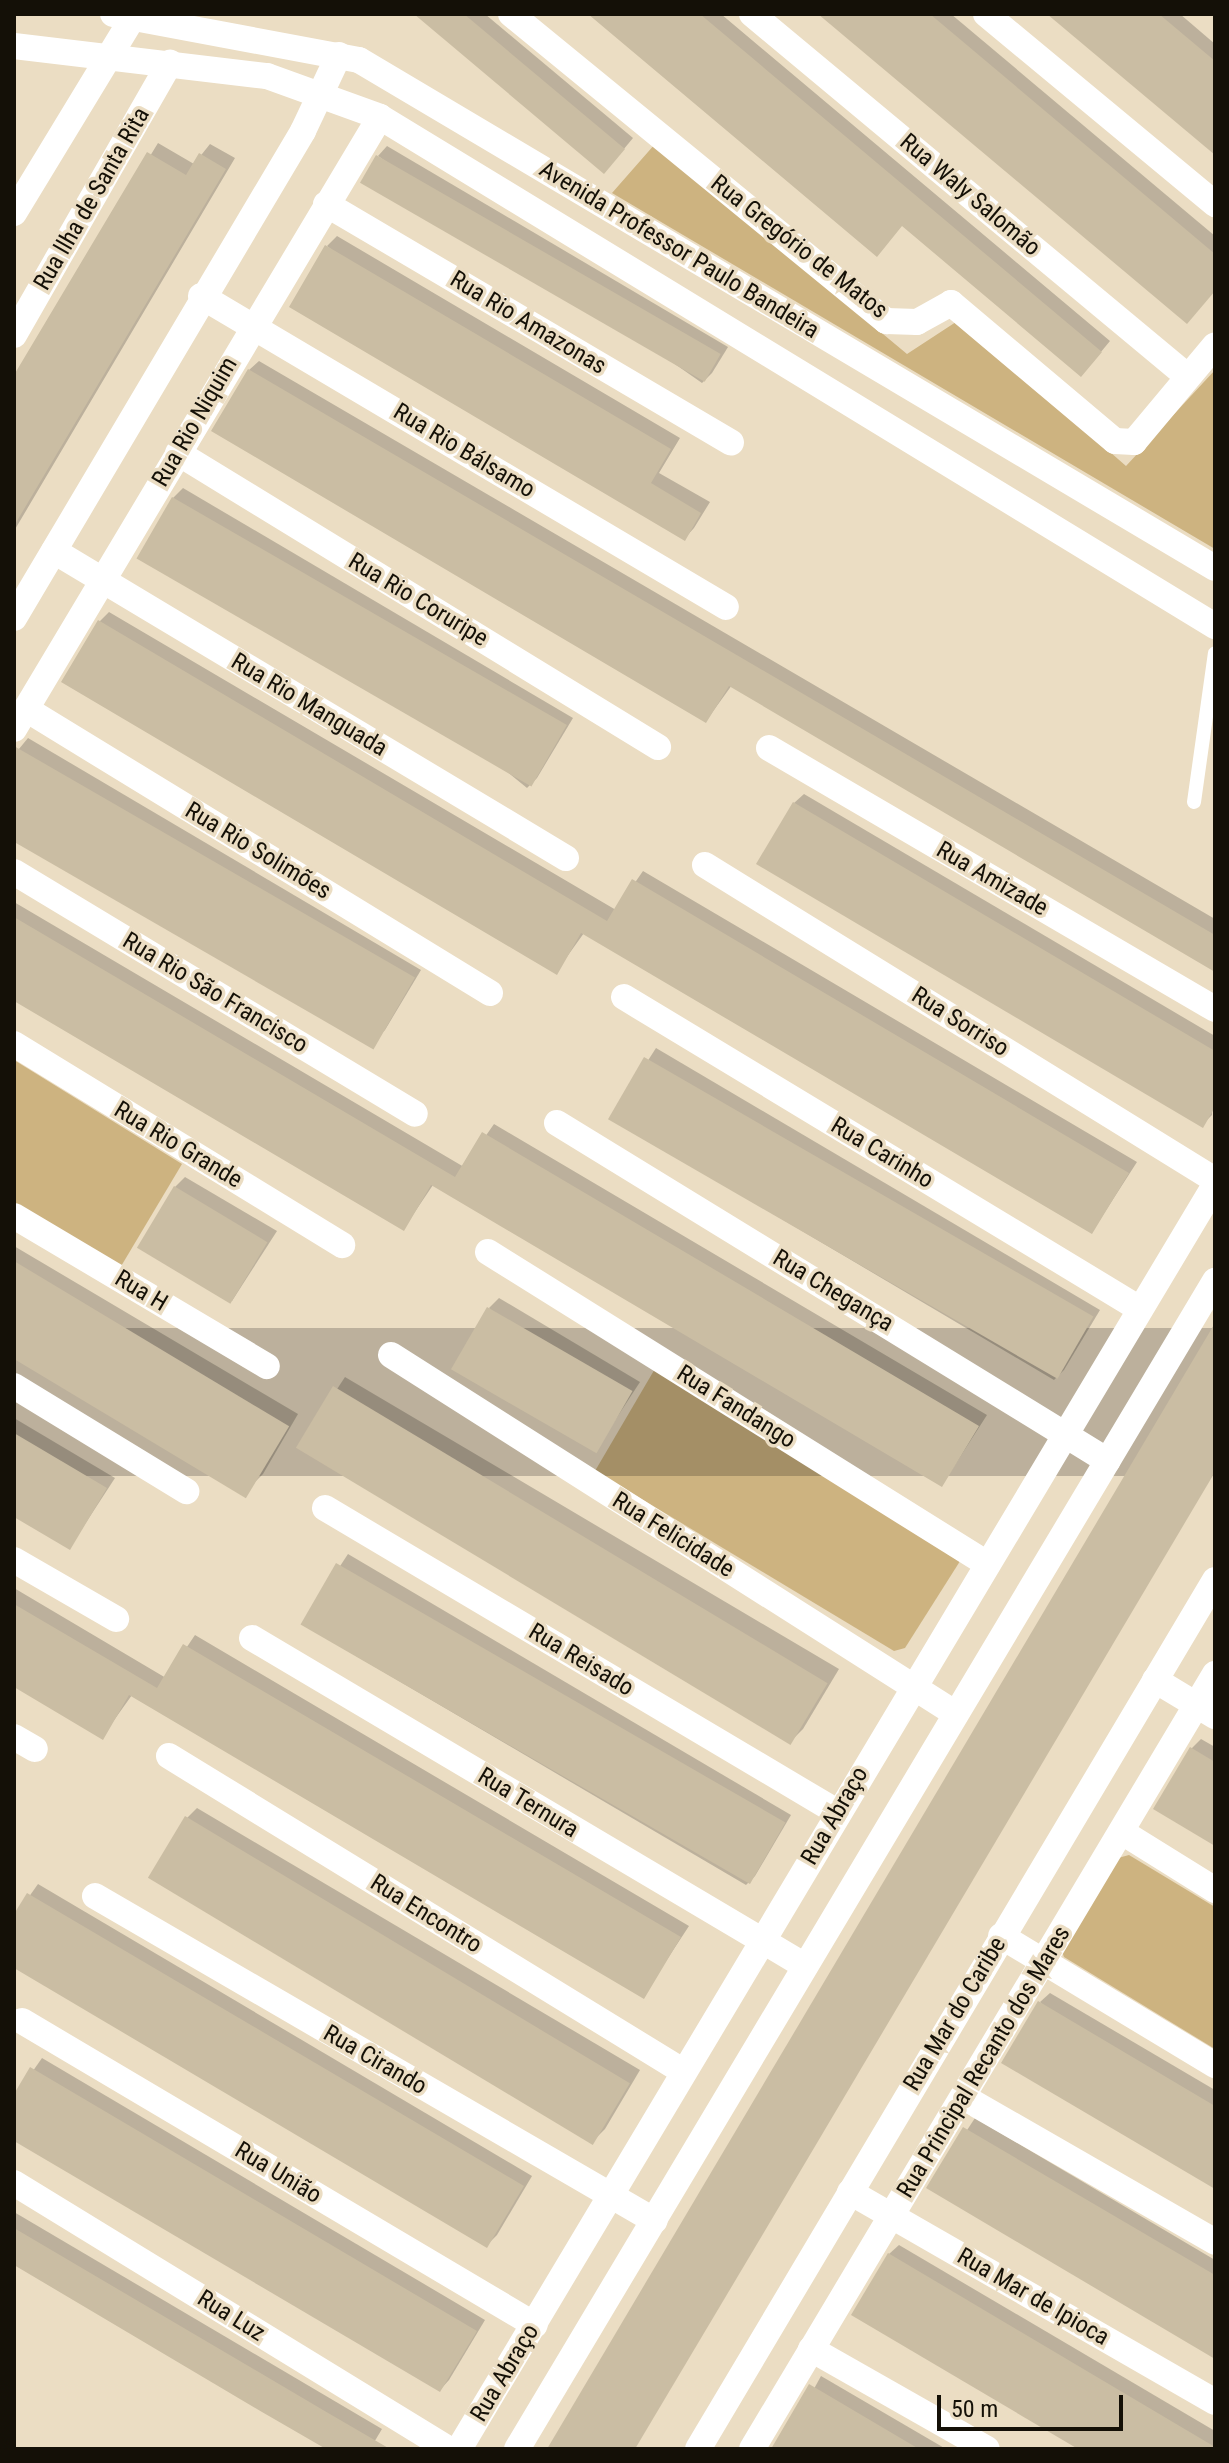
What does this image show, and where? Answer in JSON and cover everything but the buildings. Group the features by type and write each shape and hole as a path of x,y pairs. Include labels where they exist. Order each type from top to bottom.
{"street":[{"name":"Rua Gregório de Matos","path":"511,14 886,321 917,322 951,303 1115,441 1134,442 1188,377"},
{"name":"Rua Waly Salomão","path":"752,14 1188,377"},
{"path":"986,14 1215,204"},
{"path":"14,213 21,185 106,59 123,15"},
{"name":"Avenida Professor Paulo Bandeira","path":"123,15 339,55 1215,568"},
{"path":"14,46 106,59 170,63 324,91 380,117 1215,626"},
{"path":"14,618 324,91 339,55"},
{"name":"Rua llha de Santa Rita","path":"14,335 170,63"},
{"name":"Rua Rio Niquim","path":"20,719 252,326 380,117"},
{"name":"Rua Rio Amazonas","path":"326,204 731,443"},
{"name":"Rua Rio Bálsamo","path":"201,296 726,607"},
{"path":"1188,377 1215,345"},
{"name":"Rua Rio Coruripe","path":"178,453 658,747"},
{"name":"Rua Rio Manguada","path":"54,551 566,858"},
{"name":"Rua Rio Solimões","path":"20,719 490,993"},
{"name":"Rua Amizade","path":"769,748 1215,1009"},
{"name":"Rua Sorriso","path":"705,865 1215,1182"},
{"name":"Rua Rio São Francisco","path":"14,872 415,1114"},
{"name":"Rua Carinho","path":"624,997 1140,1309"},
{"name":"Rua Rio Grande","path":"14,1044 342,1245"},
{"name":"Rua Chegança","path":"557,1123 1108,1461"},
{"name":"Rua Abraço","path":"459,2449 611,2198 984,1562 1065,1434 1215,1182"},
{"name":"Rua H","path":"14,1216 267,1366"},
{"name":"Rua Fandango","path":"488,1252 984,1562"},
{"name":"Rua Abraço","path":"517,2449 1215,1281"},
{"name":"Rua Felicidade","path":"391,1355 956,1714"},
{"path":"14,1386 186,1491"},
{"name":"Rua Reisado","path":"325,1508 837,1812"},
{"path":"14,1560 116,1619"},
{"name":"Rua Mar do Caribe","path":"700,2448 1215,1580"},
{"name":"Rua Ternura","path":"252,1638 761,1943 805,1966"},
{"name":"Rua Principal Recanto dos Mares","path":"752,2449 1122,1832 1206,1711 1215,1674"},
{"path":"1155,1680 1206,1711"},
{"name":"Rua Encontro","path":"169,1756 684,2072"},
{"path":"1122,1832 1215,1890"},
{"name":"Rua Cirando","path":"95,1896 655,2221"},
{"path":"1001,1936 1215,2065"},
{"name":"Rua União","path":"22,2021 535,2325"},
{"path":"965,2098 1215,2242"},
{"name":"Rua Luz","path":"14,2183 448,2449"},
{"name":"Rua Mar de Ipioca","path":"850,2192 1215,2402"},
{"path":"811,2349 987,2449"}],"lane":[{"path":"1194,802 1215,653"}],"shaded area":[{"path":"655,144 907,354 959,320 1126,466 1215,370 1215,549 612,193"},
{"path":"14,1060 182,1164 120,1268 14,1203"},
{"path":"656,1367 962,1558 905,1648 894,1651 595,1471"},
{"path":"1129,1855 1215,1907 1215,2049 1064,1957 1061,1949 1118,1858"}]}
